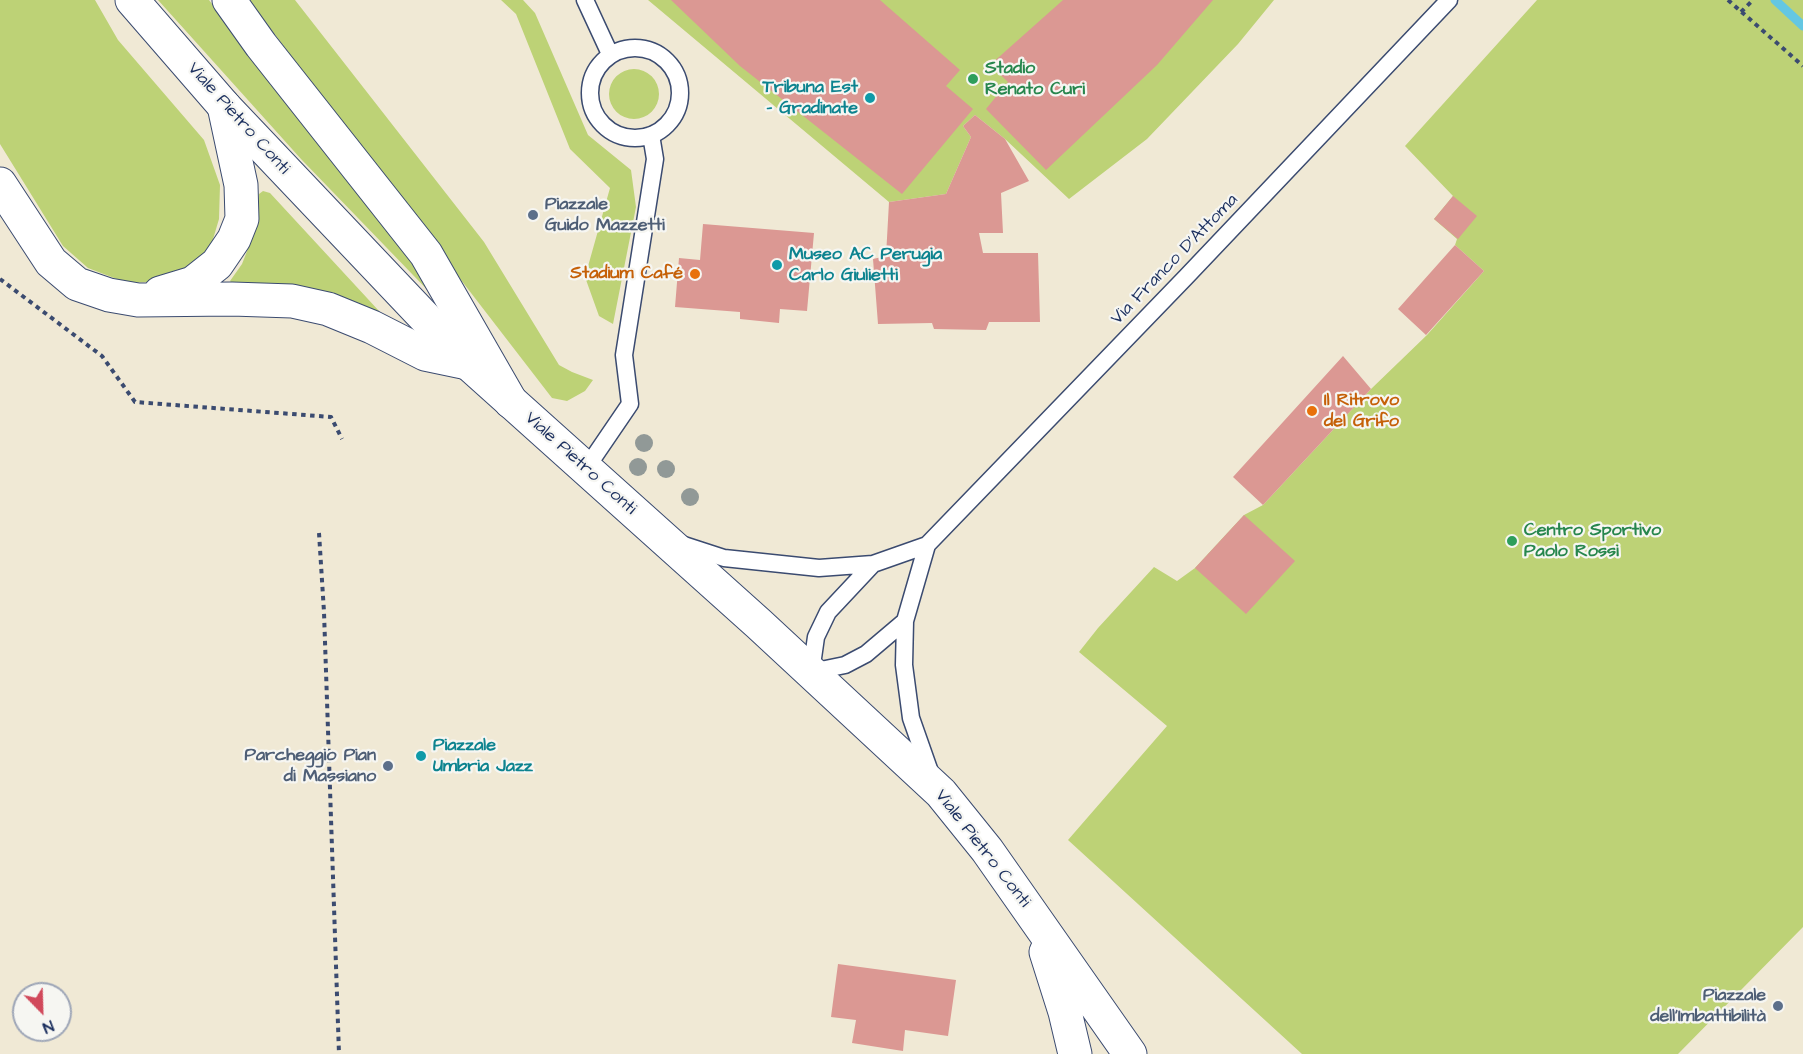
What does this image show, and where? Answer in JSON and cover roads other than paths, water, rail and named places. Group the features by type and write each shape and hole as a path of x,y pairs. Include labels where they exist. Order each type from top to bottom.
{"street":[{"name":"Viale Pietro Conti","path":"132,0 224,106 468,363 811,672 941,793 964,820 1036,918 1130,1054"},
{"path":"230,0 261,45 426,254 511,402"},
{"path":"138,300 193,283 218,264 234,239 242,219 241,185 224,106"},
{"path":"0,184 51,262 77,284 109,295 138,300 232,298 292,301 328,309 372,327 425,354 468,363"},
{"name":"Viale Pietro Conti","path":"1036,918 1065,1012 1075,1054"}],"lane":[{"path":"585,0 610,54"},
{"name":"Via Franco D'Attoma","path":"660,537 724,558 819,568 873,564 927,545 1449,0"},
{"path":"639,47 654,51 676,72 680,87 680,102 674,116 664,128 636,139 622,137 598,120 591,107 589,92 591,78 599,64 610,54 624,48 639,47"},
{"path":"585,470 630,404 624,355 654,159 651,135"},
{"name":"Via Franco D'Attoma","path":"927,545 905,621 904,665 911,718 926,763 941,793"},
{"name":"Via Franco D'Attoma","path":"811,672 816,638 828,612 873,564"},
{"path":"811,672 845,665 866,654 905,621"}],"waterway":[{"path":"1775,0 1803,26"}],"place":[{"name":"Stadio Renato Curi","path":"973,79"},
{"name":"Tribuna Est - Gradinate","path":"870,98"},
{"name":"Piazzale Guido Mazzetti","path":"533,215"},
{"name":"Museo AC Perugia Carlo Giulietti","path":"777,265"},
{"name":"Stadium Café","path":"695,274"},
{"name":"Il Ritrovo del Grifo","path":"1312,411"},
{"name":"Centro Sportivo Paolo Rossi","path":"1512,541"},
{"name":"Piazzale Umbria Jazz","path":"421,756"},
{"name":"Parcheggio Pian di Massiano","path":"388,766"},
{"name":"Piazzale dell’Imbattibilità","path":"1778,1006"}]}
